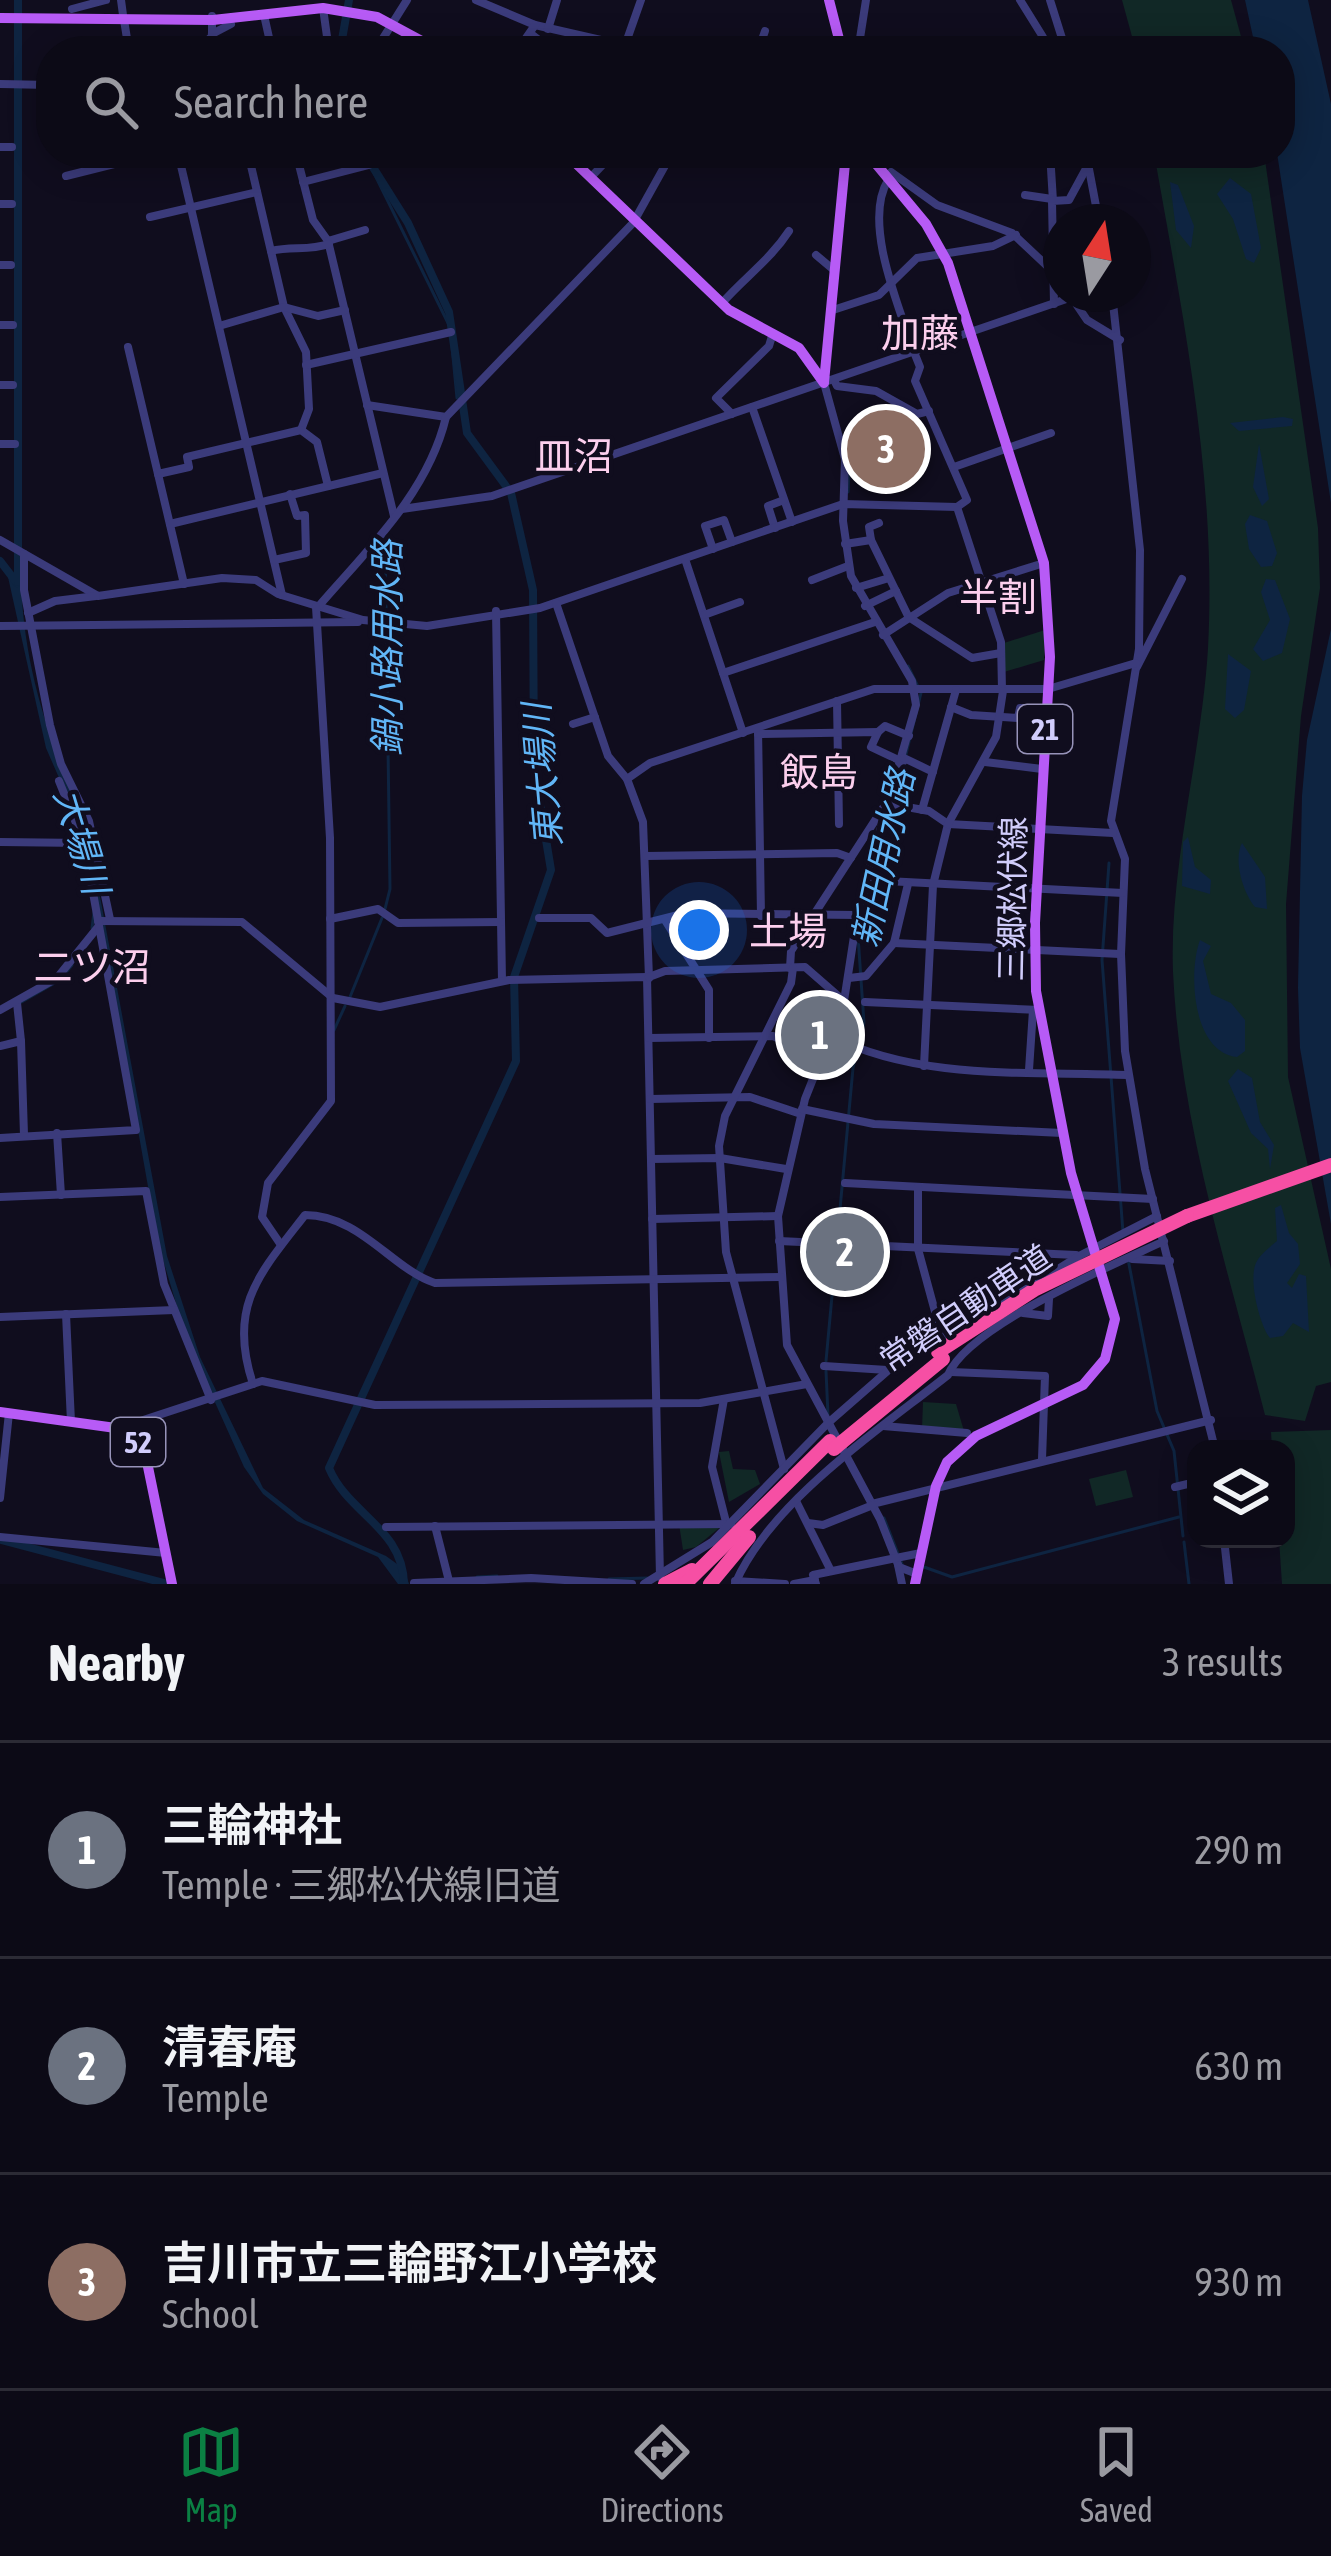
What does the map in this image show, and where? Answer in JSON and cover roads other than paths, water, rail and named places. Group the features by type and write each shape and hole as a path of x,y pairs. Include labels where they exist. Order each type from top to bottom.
{"highway":[{"name":"常磐自動車道","path":"685,1584 837,1440 946,1353 1123,1253 1331,1169"},
{"name":"常磐自動車道","path":"710,1584 837,1440"},
{"path":"662,1580 704,1561 778,1493"},
{"path":"731,1582 758,1527"}],"main road":[{"path":"829,0 838,36"},
{"path":"11,18 124,17 212,23 332,5 413,36"},
{"path":"583,168 722,303 805,354 829,381"},
{"path":"829,381 844,168"},
{"name":"三郷松伏線","path":"882,168 943,252 1044,563 1051,625 1036,890 1036,1010 1077,1195 1115,1318 1108,1350 1082,1385 968,1441 947,1462 936,1486 916,1579"},
{"name":"52","path":"4,1412 125,1426 145,1456 173,1584"}],"street":[{"path":"71,9 106,0"},
{"path":"121,0 127,36"},
{"path":"385,36 407,0"},
{"path":"548,28 557,0"},
{"path":"629,36 641,0"},
{"path":"860,36 866,0"},
{"path":"1020,0 1042,36"},
{"path":"1050,0 1061,36"},
{"path":"483,2 539,36"},
{"path":"330,36 332,5"},
{"path":"259,16 266,36"},
{"path":"205,36 212,23 231,24"},
{"path":"529,36 533,30 548,28 579,36"},
{"path":"764,36 766,31"},
{"path":"0,84 36,86"},
{"path":"0,146 12,147"},
{"path":"66,176 98,168"},
{"path":"182,168 282,595"},
{"path":"251,168 284,307 306,352 309,409 301,430"},
{"path":"300,168 314,220 329,243 394,518"},
{"path":"303,182 357,168"},
{"path":"592,176 600,168"},
{"path":"281,1245 261,1210 268,1183 331,1101 330,919 317,607 402,508 436,457 446,416 637,218 665,168"},
{"path":"1051,168 1052,204"},
{"path":"1025,195 1069,200 1086,168"},
{"path":"1089,168 1096,204"},
{"path":"0,626 363,620 427,626 496,610 556,603 846,504 957,507 967,500 914,381 920,367 889,284 882,230 889,175 937,205 1016,236 1043,259"},
{"path":"905,200 916,189"},
{"path":"149,217 257,192"},
{"path":"0,204 12,204"},
{"path":"271,251 307,251 365,230"},
{"path":"722,303 752,270 771,260 789,231"},
{"path":"832,310 874,297 916,258 993,245 1016,236"},
{"path":"816,255 834,271 824,279"},
{"path":"219,326 284,307 318,316 345,310"},
{"path":"402,508 510,489 1043,308"},
{"path":"1083,312 1087,320 1120,340"},
{"path":"1115,312 1138,512 1136,665 1113,833 1124,854 1120,954 1128,1075 1153,1199 1213,1440"},
{"path":"0,326 13,326"},
{"path":"306,365 452,332"},
{"path":"732,414 716,398 769,346 772,333"},
{"path":"128,347 184,584"},
{"path":"829,381 876,391 917,414 929,411"},
{"path":"829,381 845,459 848,566 917,685 905,760 857,915 857,978"},
{"path":"0,385 13,385"},
{"path":"367,404 446,416"},
{"path":"752,407 792,522"},
{"path":"158,474 189,466 187,457 301,430 317,442 328,486"},
{"path":"954,467 1051,434"},
{"path":"0,444 15,444"},
{"path":"170,524 383,473"},
{"path":"274,560 306,553 305,515 297,516 290,494"},
{"path":"775,528 768,506 784,500"},
{"path":"924,1066 933,885 948,824 985,762 1002,720 1001,653 957,507"},
{"path":"713,549 705,526 724,520 732,542"},
{"path":"880,524 869,526 871,540 910,618 972,658 1001,653"},
{"path":"0,540 98,596"},
{"path":"847,544 871,540"},
{"path":"0,1138 136,1130 86,810 55,747 28,627 20,552"},
{"path":"685,559 743,733"},
{"path":"886,633 948,593 1044,563"},
{"path":"812,580 848,566"},
{"path":"858,587 889,578"},
{"path":"758,731 874,688 1048,689 1136,665 1182,579"},
{"path":"28,613 55,601 256,580 282,595 363,620"},
{"path":"867,605 896,590"},
{"path":"704,615 740,602"},
{"path":"556,603 608,756 628,778 644,822 654,1401 662,1580"},
{"path":"496,610 501,922 509,980"},
{"path":"723,673 875,619"},
{"path":"922,810 956,690"},
{"path":"837,701 839,824"},
{"path":"951,707 1002,720 1018,718 1020,708 1047,709"},
{"path":"573,724 595,717"},
{"path":"909,736 885,726 871,747 933,772"},
{"path":"758,731 761,916"},
{"path":"628,778 650,764 743,733 878,732"},
{"path":"985,762 1042,769"},
{"path":"59,781 84,843 103,921"},
{"path":"892,804 922,810 948,824 1113,833"},
{"path":"784,1473 721,1218 724,1116 765,1035 792,968 791,951 892,804"},
{"path":"0,842 84,843"},
{"path":"646,856 838,853 851,858"},
{"path":"869,881 1123,893"},
{"path":"902,1584 898,1559 874,1504 787,1345 778,1216 802,1112 844,1001 857,978 894,944 908,884"},
{"path":"330,919 378,909 398,923 501,922"},
{"path":"539,918 591,918 607,933 686,913 857,915"},
{"path":"664,918 709,990 709,1039"},
{"path":"103,921 248,924 330,996 388,1007 509,980 648,978 665,971 806,967 844,1001"},
{"path":"0,1010 17,1005 57,978 103,921"},
{"path":"894,944 1120,954"},
{"path":"865,1002 1036,1010 1029,1070"},
{"path":"17,1005 24,1135"},
{"path":"649,1038 765,1035 822,1058"},
{"path":"831,1036 858,1051 924,1066 1128,1075"},
{"path":"0,1046 21,1041"},
{"path":"650,1099 760,1099 802,1112 849,1115 874,1124 1062,1133"},
{"path":"57,1133 61,1195"},
{"path":"651,1159 720,1158 786,1169"},
{"path":"845,1183 1153,1199"},
{"path":"918,1187 918,1249 946,1353"},
{"path":"0,1196 146,1191 174,1310 215,1399"},
{"path":"253,1384 244,1355 244,1314 257,1276 305,1215 383,1246 417,1276 435,1283 781,1277"},
{"path":"652,1219 778,1216"},
{"path":"883,1426 985,1313 1078,1256 1157,1216"},
{"path":"1122,1232 1128,1258"},
{"path":"778,1241 1078,1256"},
{"path":"946,1353 1164,1241"},
{"path":"1051,1256 1053,1271"},
{"path":"1078,1256 1089,1276"},
{"path":"1128,1258 1170,1261"},
{"path":"1023,1313 1048,1316 1051,1296 1043,1277"},
{"path":"0,1317 174,1310"},
{"path":"935,1310 985,1313 998,1329"},
{"path":"66,1314 71,1422"},
{"path":"731,1582 797,1500 887,1370 916,1347 1046,1376 1042,1459"},
{"path":"826,1366 887,1370"},
{"path":"125,1426 262,1381 358,1403 724,1399 807,1384"},
{"path":"724,1399 712,1467 729,1523"},
{"path":"0,1498 4,1412"},
{"path":"783,1519 823,1525 936,1486 1210,1420"},
{"path":"644,1584 662,1580 702,1555 784,1473 837,1440 883,1426 967,1433"},
{"path":"1175,1487 1187,1484"},
{"path":"797,1500 830,1568"},
{"path":"386,1527 729,1523"},
{"path":"435,1526 449,1579"},
{"path":"0,1537 166,1553"},
{"path":"1225,1548 1229,1584"},
{"path":"794,1584 816,1582 813,1575 830,1568 921,1553"},
{"path":"898,1559 916,1579"},
{"path":"416,1583 531,1577 632,1584"},
{"path":"731,1582 785,1584"}],"water":[{"path":"1245,0 1308,0 1331,104 1331,503 1279,168 1295,168 1295,36 1253,36"},
{"path":"1230,178 1251,194 1261,248 1254,263 1246,259 1233,219 1217,194"},
{"path":"1170,182 1178,185 1194,226 1191,248 1176,230"},
{"path":"1293,419 1292,426 1239,431 1230,423"},
{"path":"1259,444 1269,499 1262,506 1253,487"},
{"path":"1250,515 1267,521 1277,553 1272,566 1261,567 1249,549 1245,524"},
{"path":"21,574 26,637 39,699 85,816 167,1256 200,1357 263,1488 304,1520 386,1556 404,1569 409,1584 398,1584 378,1557 297,1521 263,1494 244,1467 187,1340 158,1243 87,842 46,748 8,577"},
{"path":"1266,579 1275,580 1290,619 1282,653 1263,661 1253,649 1270,620 1261,592"},
{"path":"1331,629 1331,1224 1300,1048 1298,988 1307,740"},
{"path":"1228,654 1251,671 1244,710 1235,718 1225,709"},
{"path":"1188,837 1195,867 1211,880 1210,894 1182,886 1183,842"},
{"path":"1242,843 1265,877 1267,909 1255,907 1243,885"},
{"path":"1200,940 1211,946 1203,961 1211,994 1231,1003 1245,1020 1245,1051 1237,1057 1222,1052 1202,1026 1194,971"},
{"path":"1238,1069 1252,1078 1260,1122 1274,1145 1270,1169 1268,1149 1251,1133 1228,1081"},
{"path":"1281,1205 1289,1233 1298,1244 1300,1264 1287,1283 1292,1288 1299,1274 1306,1276 1309,1332 1293,1323 1283,1336 1270,1338 1262,1324 1253,1280 1256,1263 1277,1241 1275,1208"}],"waterway":[{"name":"大場川","path":"18,0 18,582"},
{"name":"東大場川","path":"343,36 349,0"},
{"name":"東大場川","path":"373,168 408,223 449,312 467,433 511,493 533,590 534,767 551,870 514,977 516,1061 329,1468 395,1549 404,1584"},
{"name":"鍋小路用水路","path":"372,169 450,327"},
{"name":"鍋小路用水路","path":"451,336 457,398"},
{"name":"新田用水路","path":"848,492 849,472"},
{"name":"鍋小路用水路","path":"385,535 390,889 385,909"},
{"path":"0,561 17,583"},
{"name":"新田用水路","path":"895,799 921,693 908,666"},
{"name":"新田用水路","path":"862,909 892,809"},
{"path":"1109,863 1102,960 1123,1232"},
{"path":"92,928 94,912"},
{"name":"鍋小路用水路","path":"350,997 382,918"},
{"name":"新田用水路","path":"826,1361 853,1068 864,1023 858,936"},
{"path":"18,1004 60,980 72,965"},
{"name":"鍋小路用水路","path":"334,1030 345,1006"},
{"path":"1128,1259 1157,1411 1174,1451 1183,1536"},
{"name":"新田用水路","path":"826,1371 828,1415"},
{"path":"924,1567 952,1577 1179,1517"},
{"name":"新田用水路","path":"884,1518 902,1564"},
{"path":"1,1540 168,1584"},
{"path":"1184,1542 1189,1584"},
{"path":"477,1577 497,1576"},
{"path":"609,1579 647,1578"}],"place":[{"name":"吉川市立三輪野江小学校","path":"886,449"},
{"name":"三輪神社","path":"820,1035"},
{"name":"清春庵","path":"845,1252"}],"district":[{"name":"加藤","path":"920,333"},
{"name":"皿沼","path":"574,456"},
{"name":"半割","path":"998,597"},
{"name":"飯島","path":"819,772"},
{"name":"土場","path":"788,931"},
{"name":"二ツ沼","path":"92,967"}]}
